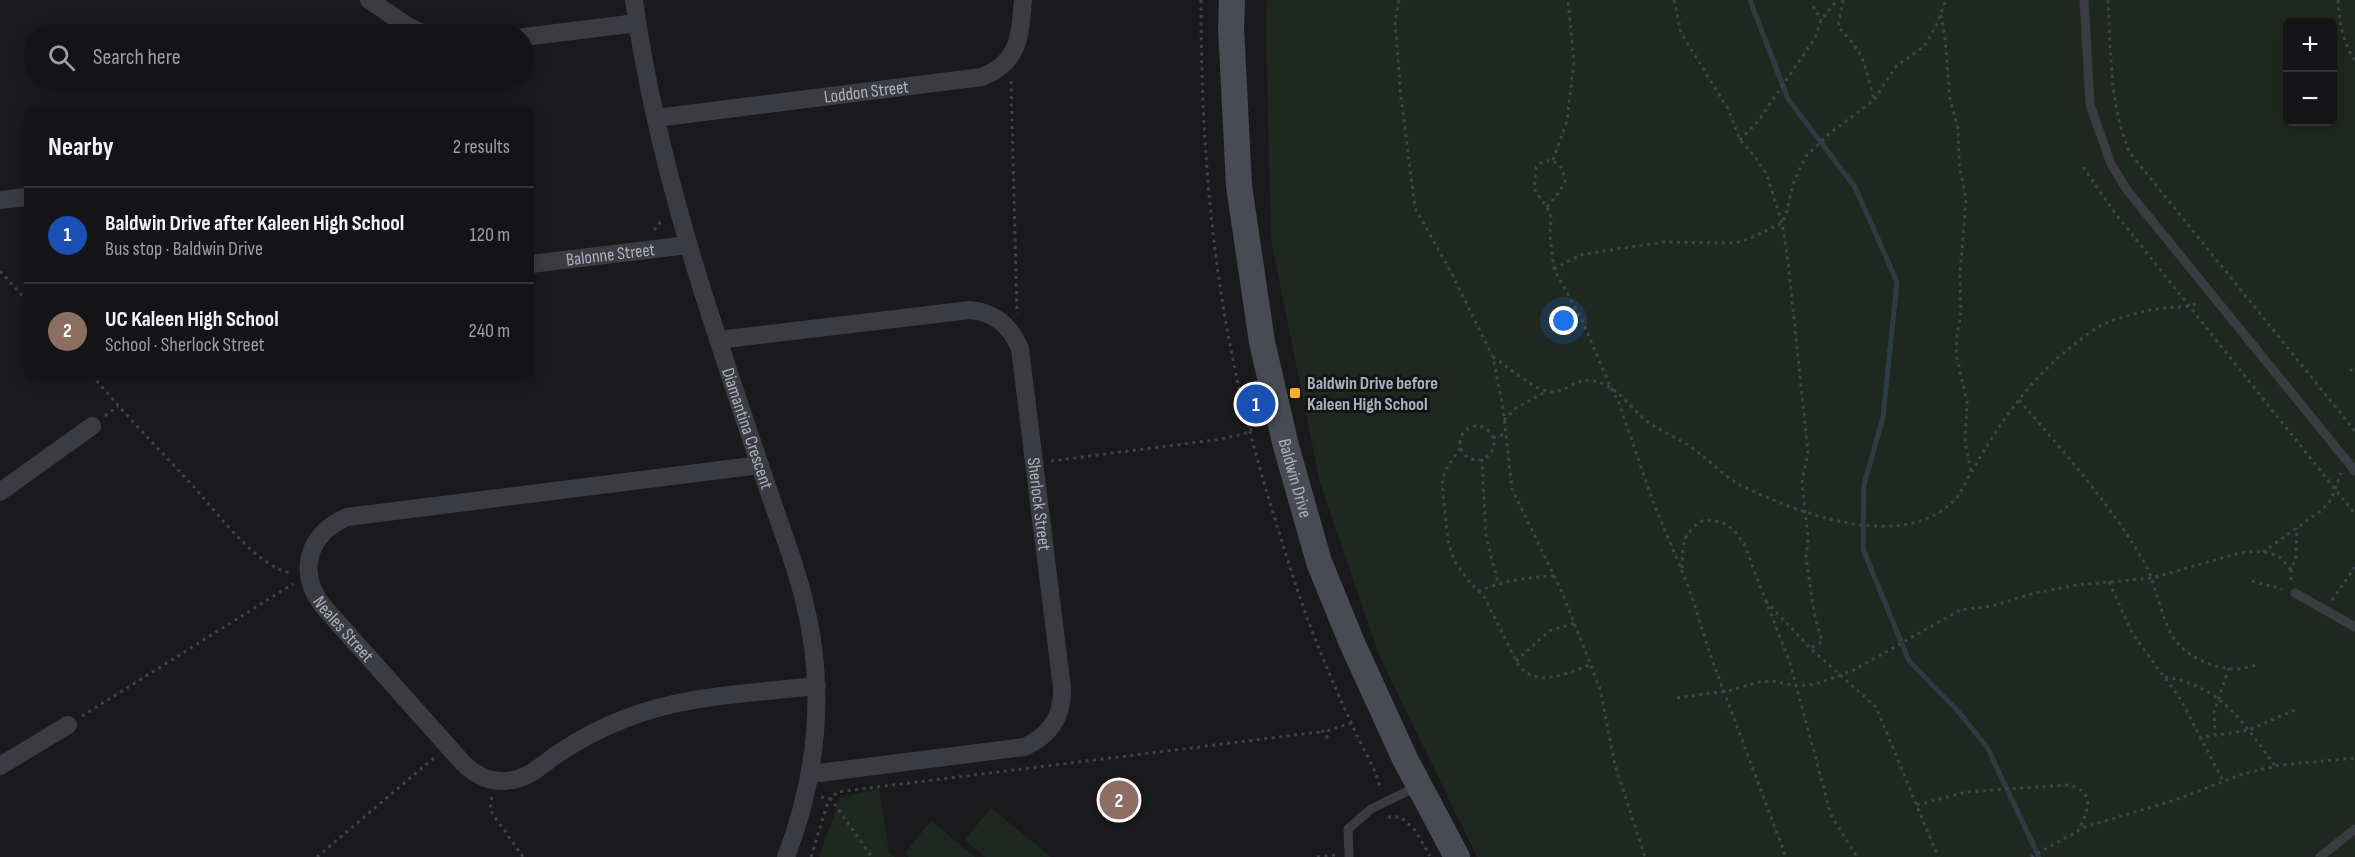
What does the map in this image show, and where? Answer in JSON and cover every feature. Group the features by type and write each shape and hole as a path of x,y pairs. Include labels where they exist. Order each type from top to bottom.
{"main road":[{"name":"Baldwin Drive","path":"1232,0 1231,27 1239,186 1262,342 1279,419 1319,562 1352,643 1419,786 1457,857"}],"street":[{"path":"369,0 405,24"},
{"name":"Diamantina Crescent","path":"634,0 656,118 688,245 804,598 813,646 817,686 815,745 806,794 796,832 786,857"},
{"path":"1006,63 1012,56 1019,39 1023,0"},
{"path":"534,36 637,23"},
{"name":"Loddon Street","path":"656,118 973,79 991,74 1006,63"},
{"path":"0,200 24,196"},
{"name":"Balonne Street","path":"534,264 688,245"},
{"path":"718,340 961,310 986,313 1007,327"},
{"name":"Sherlock Street","path":"810,774 1015,749 1033,743 1048,732 1062,707 1062,688 1022,358 1017,341 1007,327"},
{"path":"0,492 92,426"},
{"name":"Neales Street","path":"494,780 469,769 322,606 312,590 309,577 310,555 318,538 331,525 347,517 760,465"},
{"path":"494,780 512,780 530,774 602,728 651,710 692,701 817,686"},
{"path":"0,766 68,725"}],"lane":[{"path":"2084,0 2091,105 2111,164 2127,189 2355,471"},
{"path":"2295,594 2355,627"},
{"path":"1349,855 1348,828 1371,809 1419,786"},
{"path":"2320,857 2355,829"}],"path":[{"path":"1399,0 1395,21 1401,97 1415,208 1451,272 1494,357 1512,489 1555,576 1600,689 1615,765 1645,857"},
{"path":"1553,160 1567,121 1574,62 1568,0"},
{"path":"1674,0 1681,33 1728,109 1740,140 1767,175 1782,223 1808,453 1802,482 1808,539 1806,557 1809,584 1822,642 1810,648"},
{"path":"1740,140 1759,120 1815,38 1821,20 1837,0"},
{"path":"1843,0 1838,27 1856,44 1864,59 1874,100"},
{"path":"1554,269 1580,255 1623,248 1664,243 1735,243 1766,232 1782,223 1793,184 1806,156 1829,134 1874,100 1896,66 1907,61 1924,47 1946,0"},
{"path":"2108,0 2113,85 2122,135 2130,153 2355,431"},
{"path":"2338,0 2339,20 2350,54 2355,60"},
{"path":"1813,6 1821,20"},
{"path":"1941,13 1950,100 1958,128 1959,163 1966,199 1960,276 1961,312 1956,336 1956,353 1967,402 1965,442 1971,472"},
{"path":"1006,63 1011,74 1018,309 1016,321 1007,327"},
{"path":"1547,207 1565,181 1560,165 1553,160 1543,161 1536,168 1534,189 1551,217 1550,236 1554,269 1581,318 1619,403 1652,499 1681,570 1786,857"},
{"path":"2083,167 2115,213 2355,514"},
{"path":"0,271 24,298"},
{"path":"1504,420 1516,408 1547,391 1560,391 1574,382 1587,380 1599,382 1611,388 1649,423 1709,459 1740,485 1816,515 1877,527 1902,526 1931,518 1951,504 1959,495 1996,430 2019,400 2051,363 2104,323 2162,308 2197,304 2212,294"},
{"path":"1494,357 1547,391"},
{"path":"2350,371 2355,368"},
{"path":"94,378 125,415 247,546 267,563 283,572 309,577"},
{"path":"2019,400 2091,483 2121,525 2152,578 2170,630 2180,646 2217,667 2256,665"},
{"path":"1034,463 1222,439 1250,432 1252,426 1279,419"},
{"path":"1460,448 1471,459 1482,459 1491,453 1493,438 1486,428 1475,426 1464,431 1460,448 1445,471 1442,484 1444,510 1448,541 1454,561 1496,618 1519,668 1539,679 1552,678 1590,665"},
{"path":"1493,438 1506,434"},
{"path":"1482,459 1486,536 1498,583"},
{"path":"2263,552 2322,510 2331,500 2346,460"},
{"path":"1681,570 1683,543 1687,534 1702,521 1720,521 1734,529 1744,544 1797,686 1829,809 1837,827 1852,846 1857,857"},
{"path":"2295,594 2290,578 2296,556 2297,528"},
{"path":"1677,698 1772,681 1797,686 1816,684 1840,675 1960,610 1992,606 2035,593 2077,585 2152,578 2236,554 2263,552 2281,558 2291,570"},
{"path":"2325,610 2355,567"},
{"path":"2350,574 2355,576"},
{"path":"1478,591 1498,583 1529,577 1555,576"},
{"path":"68,725 293,584 309,577"},
{"path":"2252,581 2267,583 2295,594"},
{"path":"2109,582 2132,633 2181,700 2223,782"},
{"path":"1765,599 1810,648 1876,707 1938,857"},
{"path":"1516,661 1549,631 1575,624"},
{"path":"2215,736 2214,712 2229,668"},
{"path":"2165,677 2187,681 2225,702 2275,766"},
{"path":"2199,738 2249,730 2296,709"},
{"path":"811,857 827,804 837,792 1319,732 1321,729 1327,737 1327,732 1351,723"},
{"path":"317,857 448,746"},
{"path":"2031,857 2079,830 2175,800 2243,774 2275,766 2355,758"},
{"path":"494,780 490,810 523,857"},
{"path":"1917,805 1966,792 2067,785 2079,788 2088,801 2079,830"},
{"path":"806,794 831,799 872,857"},
{"path":"1317,857 1349,855"}],"shaded area":[{"path":"1267,0 2355,0 2355,857 1477,857 1379,655 1320,483 1271,239"},
{"path":"879,788 889,852 895,857 819,857 840,798"},
{"path":"991,808 1051,857 985,857 965,840"},
{"path":"931,821 975,857 909,857 905,853"}],"waterway":[{"path":"1750,0 1788,99 1855,187 1897,282 1883,417 1864,485 1863,549 1909,661 1957,710 1987,747 2039,857"}],"place":[{"name":"Baldwin Drive before Kaleen High School","path":"1295,393"},
{"name":"Baldwin Drive after Kaleen High School","path":"1256,404"},
{"name":"UC Kaleen High School","path":"1119,800"}]}
